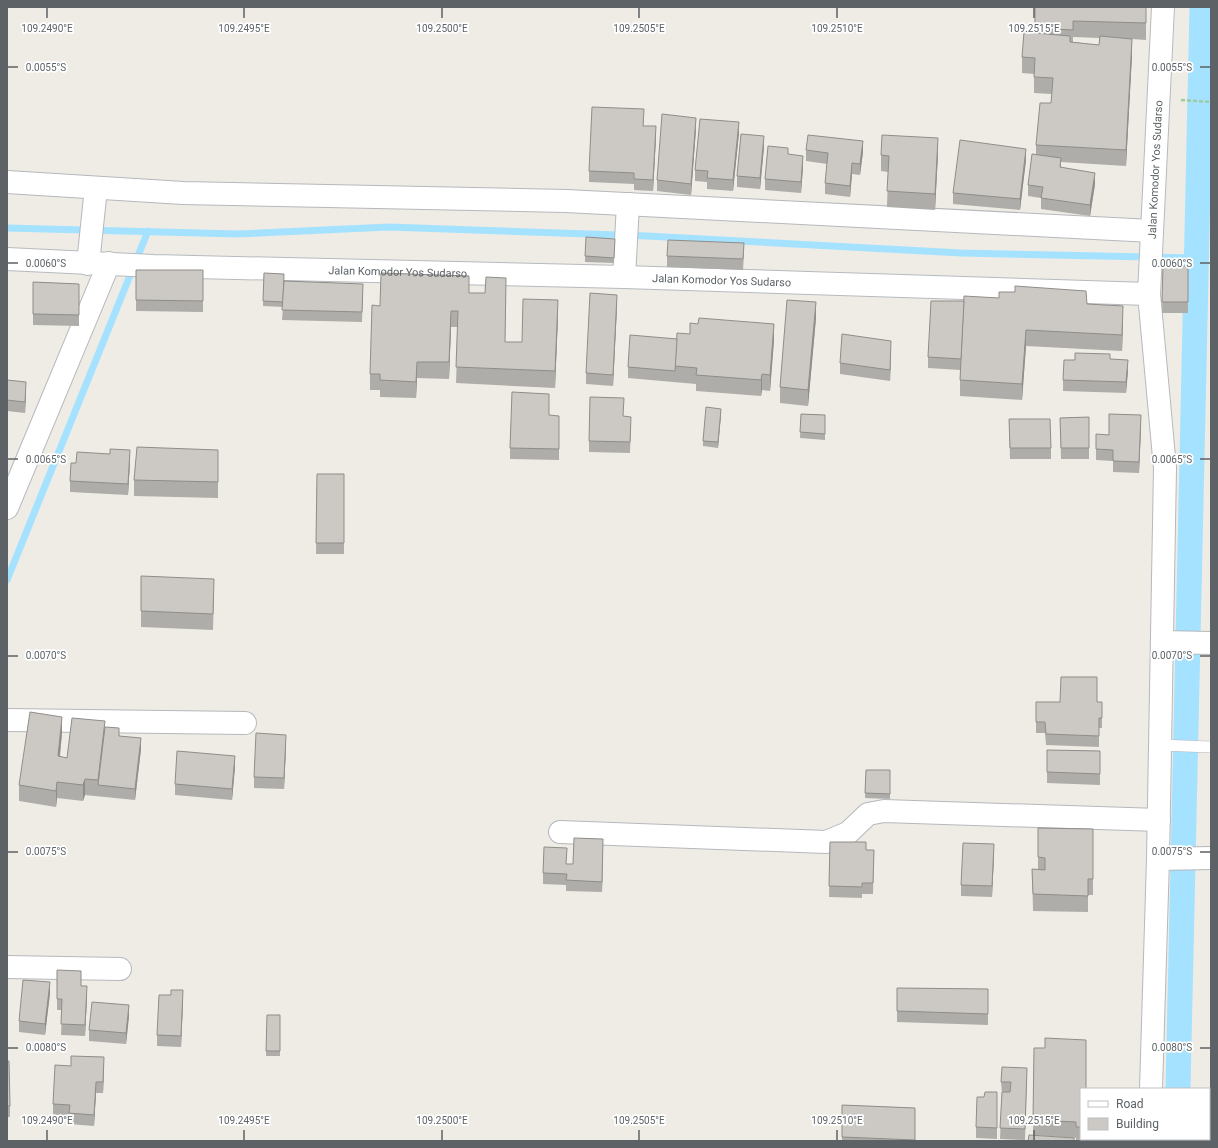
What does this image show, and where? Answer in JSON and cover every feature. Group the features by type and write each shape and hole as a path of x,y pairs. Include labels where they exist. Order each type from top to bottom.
{"street":[{"name":"Jalan Komodor Yos Sudarso","path":"7,258 89,255 116,264 153,266 1149,285 1163,7"},
{"path":"7,182 96,195 183,193 384,196 1152,235"},
{"path":"89,255 96,195"},
{"path":"624,276 628,209"},
{"path":"7,508 116,264"},
{"path":"1149,285 1165,468 1168,642 1164,745 1159,820 1165,859 1151,1088"},
{"path":"1168,642 1210,643"},
{"path":"7,720 245,723"},
{"path":"560,832 826,842 848,833 868,814 884,811 1159,820"},
{"path":"1165,859 1211,858"},
{"path":"7,967 120,969"}],"lane":[{"path":"1164,745 1211,747"}],"path":[{"path":"1178,100 1211,102"}],"building":[{"path":"1035,7 1146,7 1146,23 1073,21 1073,30 1035,28"},
{"path":"1024,32 1070,36 1070,42 1099,45 1100,36 1132,39 1126,150 1036,145 1040,103 1051,103 1053,78 1034,77 1035,58 1022,57"},
{"path":"592,107 644,109 643,126 656,126 653,180 634,179 634,173 589,171"},
{"path":"662,114 696,118 691,184 657,180"},
{"path":"700,119 739,122 733,180 707,178 708,171 695,170"},
{"path":"741,134 764,136 760,178 737,176"},
{"path":"808,135 863,141 860,164 852,163 850,186 825,183 828,153 806,150"},
{"path":"882,135 938,138 935,194 887,191 889,156 881,155"},
{"path":"960,140 1026,149 1020,199 953,193"},
{"path":"768,146 788,148 788,154 803,156 801,182 765,179"},
{"path":"1032,154 1061,158 1060,167 1095,173 1090,205 1041,198 1043,187 1028,185"},
{"path":"586,237 615,239 614,258 585,256"},
{"path":"668,240 744,243 743,259 667,256"},
{"path":"1163,266 1188,266 1188,302 1162,302"},
{"path":"136,270 203,270 203,301 136,300"},
{"path":"264,273 284,274 283,302 263,301"},
{"path":"381,273 469,276 469,293 485,293 486,277 506,278 505,342 522,342 523,299 558,300 555,371 456,367 458,311 451,311 449,362 417,362 416,382 380,380 380,374 370,374 372,305 380,306"},
{"path":"284,281 363,284 362,312 282,310"},
{"path":"33,282 79,284 79,315 33,314"},
{"path":"1015,286 1086,291 1087,304 1123,306 1122,335 1026,330 1022,384 960,380 964,296 999,298 999,292 1015,292"},
{"path":"590,293 617,295 613,375 586,373"},
{"path":"787,300 816,302 808,390 780,387"},
{"path":"931,301 964,301 961,359 928,357"},
{"path":"699,318 774,324 770,375 762,374 761,380 696,375 697,368 675,366 677,333 690,334 690,323 698,324"},
{"path":"842,334 891,341 890,370 840,363"},
{"path":"630,335 677,339 675,371 628,367"},
{"path":"1075,353 1110,354 1110,359 1128,360 1126,382 1063,380 1064,360 1075,360"},
{"path":"7,380 26,382 25,402 7,400"},
{"path":"512,392 549,394 549,415 559,416 559,449 510,448"},
{"path":"590,397 624,398 623,416 631,417 630,442 589,441"},
{"path":"706,407 721,409 718,442 703,441"},
{"path":"801,414 825,415 825,434 800,432"},
{"path":"1109,414 1141,415 1139,462 1113,461 1113,450 1096,449 1096,434 1109,435"},
{"path":"1089,417 1089,448 1061,448 1060,418"},
{"path":"1009,419 1050,419 1051,448 1010,448"},
{"path":"137,447 218,450 218,482 134,480"},
{"path":"110,449 130,450 128,484 70,481 71,463 76,463 77,452 110,454"},
{"path":"317,474 344,474 344,543 316,543"},
{"path":"141,576 214,579 213,614 141,611"},
{"path":"1061,677 1097,677 1097,702 1102,702 1102,718 1099,718 1099,736 1046,734 1045,722 1036,722 1036,702 1060,702"},
{"path":"30,712 62,717 58,756 67,758 72,718 105,721 98,780 85,779 83,785 57,782 56,791 19,785"},
{"path":"105,727 119,728 119,736 141,738 135,789 98,785"},
{"path":"256,733 286,735 284,778 254,777"},
{"path":"1047,750 1100,751 1100,774 1047,772"},
{"path":"177,751 235,756 232,789 175,784"},
{"path":"866,770 890,770 890,794 865,793"},
{"path":"1038,828 1093,829 1093,879 1088,879 1088,896 1033,894 1032,869 1045,870 1045,858 1038,857"},
{"path":"574,838 603,839 602,882 566,880 567,874 543,873 544,847 567,848 566,864 573,864"},
{"path":"830,842 866,842 866,850 874,850 873,883 862,883 862,887 829,886"},
{"path":"963,843 994,844 992,886 961,885"},
{"path":"57,970 81,971 81,986 87,986 85,1025 61,1024 62,999 57,999"},
{"path":"23,980 50,982 45,1024 19,1021"},
{"path":"897,988 988,989 988,1014 897,1011"},
{"path":"171,990 183,990 181,1036 157,1035 159,995 171,995"},
{"path":"92,1002 129,1005 126,1033 89,1030"},
{"path":"267,1015 280,1015 280,1051 266,1051"},
{"path":"1045,1038 1086,1040 1086,1088 1080,1088 1080,1127 1076,1127 1076,1122 1033,1120 1034,1048 1045,1048"},
{"path":"71,1056 104,1057 103,1082 96,1082 94,1115 69,1113 70,1105 53,1104 55,1065 71,1066"},
{"path":"7,1061 9,1061 10,1106 7,1106"},
{"path":"1002,1067 1027,1068 1025,1129 1000,1128 1002,1092 1010,1092 1011,1082 1001,1082"},
{"path":"985,1092 997,1092 997,1128 976,1127 977,1097 984,1097"},
{"path":"842,1105 915,1108 915,1140 842,1137"},
{"path":"1029,1135 1074,1138 1074,1141 1028,1141"}],"waterway":[{"path":"1178,1088 1202,7"},
{"path":"7,228 238,234 389,227 647,236 961,253 1196,258"},
{"path":"7,580 148,231"}]}
